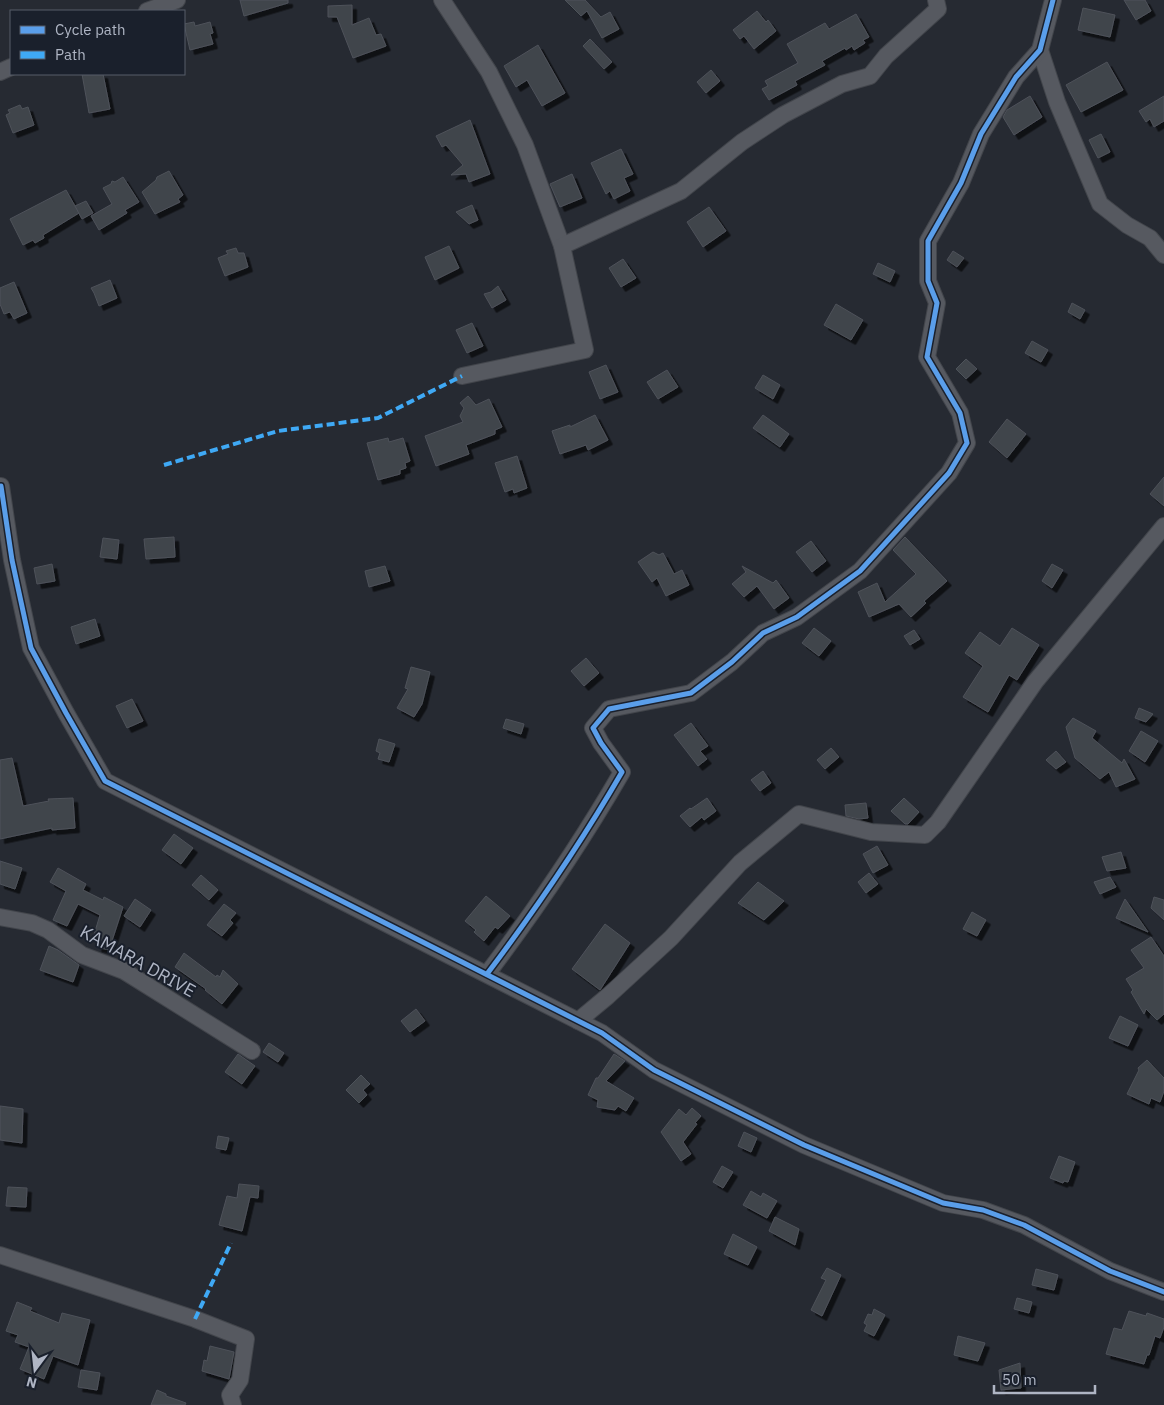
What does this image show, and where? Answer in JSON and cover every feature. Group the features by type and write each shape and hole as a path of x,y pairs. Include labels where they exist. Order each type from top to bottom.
{"street":[{"path":"151,10 177,0"},
{"path":"442,0 489,72 525,145 562,246 585,350 462,376"},
{"path":"562,246 681,191 742,142 783,115 842,84 870,76 886,56 938,9 936,0"},
{"path":"487,974 538,906 591,826 622,772 601,743 593,728 609,708 691,693 732,662 763,633 797,617 860,571 949,473 967,443 960,412 927,357 937,303 928,281 928,241 961,183 980,134 1016,76 1040,50 1053,0"},
{"path":"1040,50 1057,102 1100,204 1127,225 1150,238 1164,255"},
{"path":"1,486 12,560 31,648 105,781 602,1033 654,1070 804,1145 943,1203 983,1210 1024,1225 1110,1272 1164,1292"},
{"path":"578,1021 671,938 740,863 799,814 871,832 925,835 938,822 1035,682 1164,526"},
{"name":"KAMARA DRIVE","path":"0,917 32,923 48,930 82,955 124,972 252,1051"},
{"path":"0,1255 195,1319 246,1339 240,1380 230,1396 233,1405"}],"building":[{"path":"240,0 288,0 288,3 244,16"},
{"path":"565,0 585,0 601,17 610,12 619,29 602,38 587,11 581,16"},
{"path":"1124,0 1145,0 1151,11 1136,20"},
{"path":"352,5 352,25 369,18 376,35 381,34 386,46 353,58 337,17 328,17 328,6"},
{"path":"1083,8 1115,15 1110,37 1078,30"},
{"path":"757,11 766,22 768,20 776,31 754,49 744,36 740,39 733,30"},
{"path":"856,14 869,37 863,40 865,43 854,50 852,46 846,50 845,48 822,61 825,65 795,81 797,85 769,100 762,89 768,86 765,81 798,63 787,44 825,23 829,29"},
{"path":"194,22 195,26 210,22 213,33 210,34 213,44 190,50 185,24"},
{"path":"590,39 612,62 604,69 583,46"},
{"path":"538,45 565,93 542,106 527,80 516,87 504,66"},
{"path":"1107,62 1123,90 1081,112 1066,85"},
{"path":"711,70 720,81 706,93 697,82"},
{"path":"82,75 103,75 110,109 89,113"},
{"path":"1030,96 1042,117 1014,135 1003,117 1007,110"},
{"path":"1164,96 1164,121 1154,127 1150,119 1146,122 1139,111"},
{"path":"20,105 22,109 28,107 34,125 13,133 6,115 10,113 8,110"},
{"path":"470,120 490,174 469,182 466,174 451,175 463,165 446,145 442,147 436,136"},
{"path":"1101,134 1110,152 1098,158 1089,140"},
{"path":"621,149 633,174 624,178 630,191 614,199 610,191 606,194 591,163"},
{"path":"169,171 183,195 178,199 180,202 155,214 142,192 157,177"},
{"path":"572,174 582,198 560,207 550,184"},
{"path":"123,177 139,202 125,210 127,213 99,230 91,216 112,204 103,188 111,184 112,181 115,182"},
{"path":"66,190 79,213 43,235 44,238 35,243 33,240 23,245 10,219"},
{"path":"86,201 93,213 82,219 75,206"},
{"path":"472,205 478,220 469,224 456,212"},
{"path":"709,207 726,231 703,247 687,222"},
{"path":"449,246 459,268 435,280 425,257"},
{"path":"236,248 238,253 244,253 248,267 225,276 218,258 228,254 226,251"},
{"path":"953,251 964,258 957,267 947,260"},
{"path":"623,259 636,278 621,287 609,268"},
{"path":"878,263 895,271 890,282 873,274"},
{"path":"110,280 117,298 99,306 91,288"},
{"path":"14,282 27,313 14,319 10,312 4,314 0,304 0,288"},
{"path":"498,286 506,300 492,308 484,294 491,292"},
{"path":"1072,303 1085,310 1080,319 1068,312"},
{"path":"836,304 863,320 851,340 824,325"},
{"path":"472,323 483,346 467,353 456,330"},
{"path":"1032,341 1048,350 1041,362 1025,353"},
{"path":"966,359 977,369 966,379 956,369"},
{"path":"606,365 618,392 600,399 589,372"},
{"path":"667,370 678,387 658,399 647,382"},
{"path":"763,375 780,385 773,399 755,388"},
{"path":"468,396 476,405 489,399 502,427 495,430 495,434 466,445 469,454 436,466 425,436 463,422 460,416 464,408 460,403"},
{"path":"595,415 608,440 588,450 586,445 560,454 552,431 570,425 570,427"},
{"path":"763,415 789,434 780,447 753,428"},
{"path":"1007,419 1026,434 1007,458 989,442"},
{"path":"388,438 389,442 403,438 410,461 405,463 406,468 400,470 400,474 378,480 367,443"},
{"path":"517,456 527,488 514,493 513,489 505,492 495,463"},
{"path":"1164,477 1164,506 1150,494"},
{"path":"174,537 175,557 146,559 144,539"},
{"path":"905,537 947,581 924,601 926,603 911,617 899,604 869,617 858,592 877,583 885,602 916,574 893,550"},
{"path":"103,538 119,540 117,559 100,557"},
{"path":"811,541 826,561 812,572 796,552"},
{"path":"653,552 659,555 663,553 674,574 682,570 689,585 666,596 657,578 652,582 638,562"},
{"path":"52,564 55,581 37,584 34,568"},
{"path":"1052,564 1063,570 1052,588 1042,581"},
{"path":"385,566 390,581 369,587 365,571"},
{"path":"742,566 773,583 776,580 789,598 774,609 757,586 744,597 732,584 746,572"},
{"path":"95,619 100,636 76,644 71,627"},
{"path":"814,628 831,641 819,656 802,643"},
{"path":"1012,628 1039,645 1017,680 1009,675 988,712 963,697 983,666 965,653 980,632 1000,646"},
{"path":"914,630 920,639 910,645 904,636"},
{"path":"586,658 599,673 584,686 571,671"},
{"path":"411,667 430,672 422,704 414,717 397,708 408,689 405,688"},
{"path":"132,699 143,721 127,728 116,706"},
{"path":"1139,708 1153,714 1146,722 1135,718"},
{"path":"1073,718 1096,731 1092,738 1122,763 1124,759 1135,779 1116,787 1109,772 1100,779 1075,758 1066,727"},
{"path":"506,719 524,724 521,734 503,728"},
{"path":"691,723 708,746 700,751 707,759 698,766 674,735"},
{"path":"1141,731 1158,741 1145,762 1129,751"},
{"path":"379,739 395,744 389,762 378,759 380,753 376,751"},
{"path":"831,748 839,757 825,769 817,760"},
{"path":"1056,751 1066,762 1056,769 1046,760"},
{"path":"12,758 23,806 49,801 48,799 73,798 75,828 52,830 52,828 0,839 0,760"},
{"path":"763,771 771,783 760,791 751,780"},
{"path":"707,798 716,811 704,820 702,817 690,827 680,816"},
{"path":"904,798 919,812 908,824 905,824 891,811"},
{"path":"866,803 868,818 859,819 846,816 845,805"},
{"path":"174,834 193,848 181,864 162,850"},
{"path":"877,846 888,865 873,873 863,854"},
{"path":"1121,852 1126,868 1107,871 1102,857"},
{"path":"0,861 22,868 15,889 0,884"},
{"path":"58,868 86,884 83,890 103,900 104,897 123,907 109,950 97,947 99,940 93,938 100,915 78,904 67,926 53,920 66,891 50,882"},
{"path":"869,873 878,884 866,893 858,882"},
{"path":"201,875 218,890 209,900 192,885"},
{"path":"1110,877 1116,887 1100,894 1094,882"},
{"path":"758,882 784,901 764,920 738,903"},
{"path":"486,896 510,916 498,929 495,927 484,941 474,932 476,930 465,921"},
{"path":"1154,897 1164,900 1164,920 1151,908"},
{"path":"135,899 151,910 140,927 124,916"},
{"path":"1125,899 1148,932 1116,918"},
{"path":"224,904 236,913 230,920 233,923 222,936 207,925"},
{"path":"972,912 986,920 977,936 963,929"},
{"path":"605,924 630,943 600,990 572,969"},
{"path":"1151,937 1164,956 1164,1014 1157,1020 1146,1009 1144,1014 1126,979 1144,968 1131,950"},
{"path":"49,946 79,965 73,982 40,970"},
{"path":"184,953 216,977 217,975 220,977 223,970 238,984 222,1004 206,989 175,967"},
{"path":"416,1009 425,1021 410,1032 401,1021"},
{"path":"1120,1016 1138,1025 1128,1046 1109,1038"},
{"path":"269,1043 284,1053 278,1062 263,1052"},
{"path":"238,1054 255,1066 242,1084 225,1072"},
{"path":"614,1054 625,1061 606,1081 634,1098 626,1111 618,1106 615,1110 597,1107 598,1100 588,1095 596,1078 598,1078"},
{"path":"1147,1060 1164,1078 1164,1091 1160,1102 1151,1098 1149,1104 1127,1094 1139,1070 1138,1068"},
{"path":"361,1075 370,1084 363,1090 367,1095 359,1103 346,1090"},
{"path":"0,1106 23,1109 22,1143 0,1140"},
{"path":"692,1108 701,1116 683,1142 691,1154 681,1161 661,1132 679,1109 686,1115"},
{"path":"744,1132 757,1138 751,1152 738,1146"},
{"path":"218,1136 229,1138 226,1150 216,1148"},
{"path":"1059,1156 1075,1162 1068,1182 1064,1181 1063,1183 1050,1178"},
{"path":"722,1166 733,1172 723,1188 713,1182"},
{"path":"239,1184 259,1186 258,1198 250,1197 242,1231 219,1225 227,1196 237,1198"},
{"path":"8,1187 27,1188 26,1207 6,1206"},
{"path":"751,1191 761,1197 763,1193 777,1201 767,1218 743,1205"},
{"path":"775,1217 799,1229 795,1245 769,1231"},
{"path":"733,1234 757,1247 748,1265 724,1254"},
{"path":"827,1268 841,1275 822,1316 811,1310 826,1280 821,1278"},
{"path":"1036,1269 1058,1275 1054,1290 1032,1285"},
{"path":"1017,1298 1032,1302 1029,1313 1014,1309"},
{"path":"17,1302 32,1308 30,1311 59,1323 62,1313 90,1320 78,1365 53,1356 44,1379 20,1369 29,1347 15,1342 18,1335 6,1331"},
{"path":"874,1309 885,1315 874,1336 864,1331 867,1325 864,1323 868,1314 872,1315"},
{"path":"1129,1311 1146,1316 1147,1313 1164,1319 1164,1327 1160,1338 1155,1336 1144,1364 1106,1354 1114,1328 1122,1330"},
{"path":"958,1336 985,1343 978,1361 954,1355"},
{"path":"210,1346 234,1352 229,1379 202,1371 204,1360 207,1361"},
{"path":"1020,1363 1021,1388 1001,1390 999,1370"},
{"path":"81,1370 100,1373 97,1390 78,1387"},
{"path":"157,1390 166,1394 166,1396 186,1403 185,1405 151,1405"}],"marked path":[{"path":"164,465 278,431 378,418 462,376"},
{"path":"195,1319 231,1243"}],"cycle path":[{"path":"487,974 558,875 622,772 601,743 593,728 609,709 691,693 732,662 763,633 797,617 860,571 949,473 967,443 960,413 927,357 937,303 928,281 928,241 961,183 981,134 1016,77 1040,50 1053,0"},
{"path":"1,486 12,560 31,648 105,781 602,1033 654,1070 804,1145 943,1203 983,1210 1024,1225 1110,1271 1164,1292"}]}
